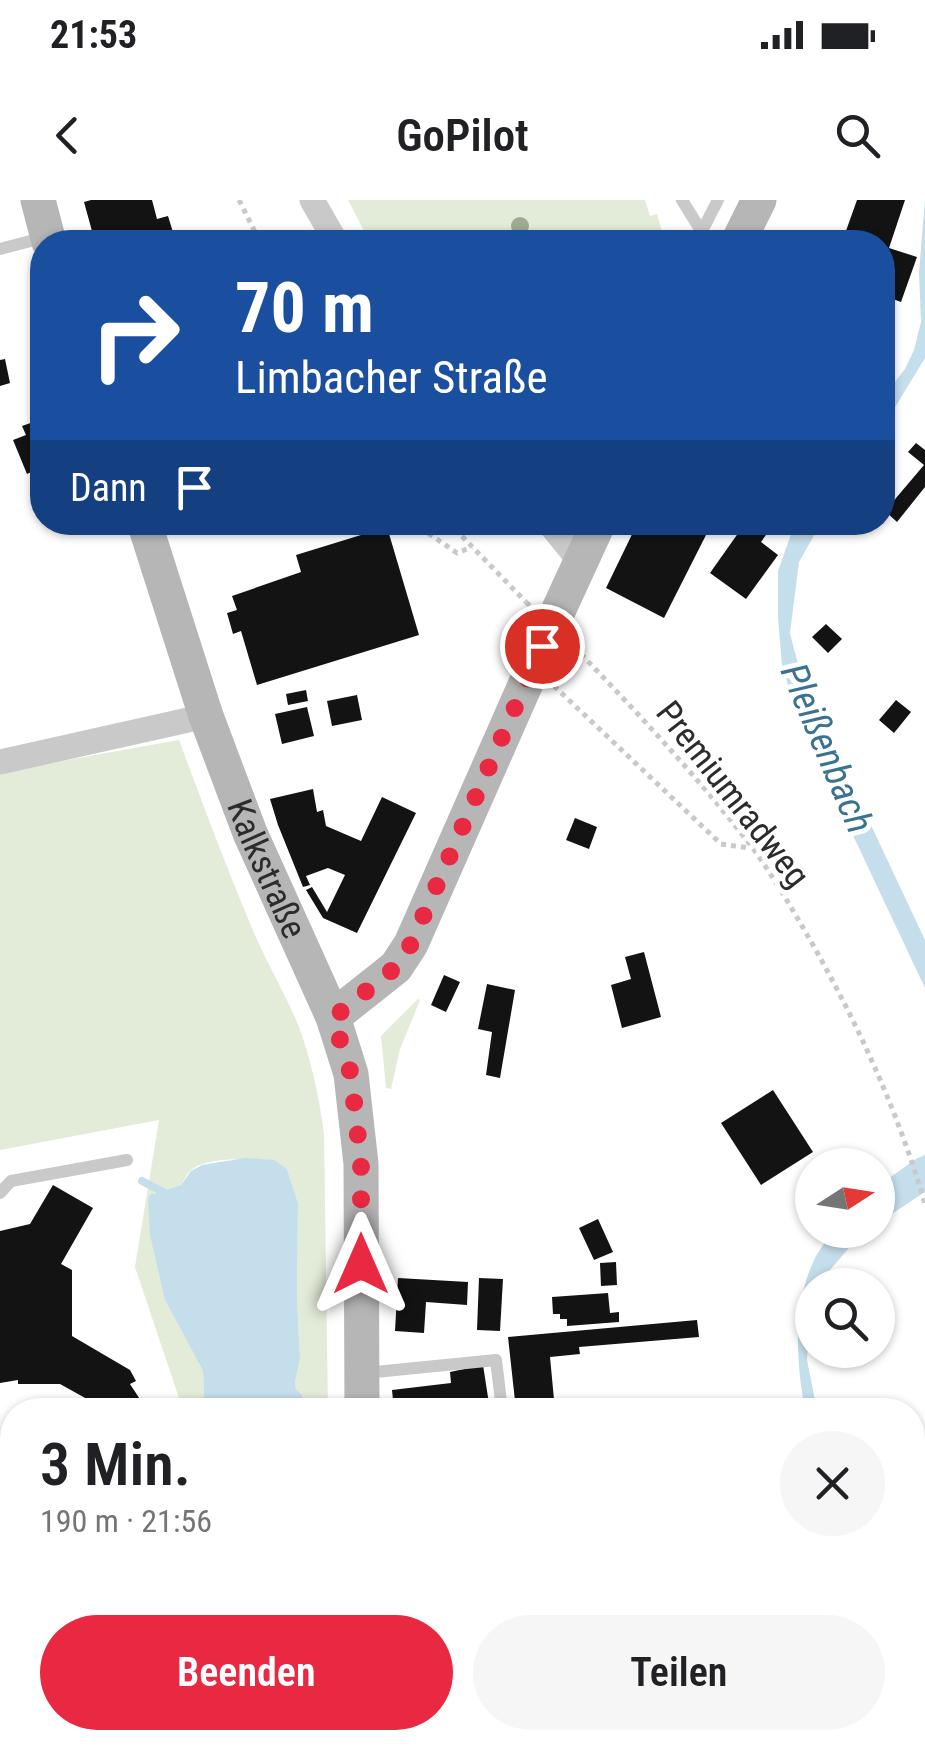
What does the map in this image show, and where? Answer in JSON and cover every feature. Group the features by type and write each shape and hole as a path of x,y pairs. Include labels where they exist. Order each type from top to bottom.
{"main road":[{"path":"38,200 46,230"},
{"path":"744,230 759,200"},
{"name":"Kalkstraße","path":"148,535 206,716 250,834 333,1018 351,1074 361,1164 362,1398"},
{"path":"333,1018 396,967 411,944 533,667 548,622 593,535"}],"street":[{"path":"312,200 329,230"},
{"path":"559,535 580,561"},
{"path":"0,762 206,716"}],"lane":[{"path":"682,200 701,230"},
{"path":"707,230 718,200"},
{"path":"0,249 30,243"},
{"path":"0,1193 12,1180 127,1160"},
{"path":"362,1373 496,1360 501,1398"}],"path":[{"path":"238,200 254,230"},
{"path":"431,535 457,553 472,547"},
{"name":"Premiumradweg","path":"460,535 652,728 752,848 845,1002 893,1109 925,1204"},
{"path":"533,667 720,844 752,848"}],"green space":[{"path":"348,200 645,200 650,216 657,214 662,230 364,230"},
{"path":"179,740 254,933 297,1022 314,1077 324,1134 328,1398 297,1398 298,1203 287,1169 273,1160 218,1160 198,1166 181,1185 154,1193 173,1315 203,1371 204,1398 179,1398 135,1267 159,1120 0,1150 0,772"},
{"path":"418,999 391,1089 386,1088 381,1036"}],"water":[{"path":"925,200 925,358 895,407 895,382 914,350 921,322 919,272"},
{"name":"Pleißenbach","path":"791,535 814,535 799,562 790,633 809,699 925,940 925,988 800,723 782,666 778,571"},
{"path":"925,1155 925,1192 895,1212 895,1174"},
{"path":"245,1158 274,1160 287,1169 298,1203 300,1358 295,1382 302,1398 204,1398 203,1371 165,1300 150,1235 148,1198 181,1185 191,1171 202,1165"},
{"path":"821,1248 849,1248 832,1268 811,1268"},
{"path":"800,1368 809,1368 815,1398 803,1398"}],"building":[{"path":"152,200 157,219 168,216 172,230 92,230 84,202"},
{"path":"857,200 905,200 895,230 846,230"},
{"path":"895,250 917,257 901,302 895,300"},
{"path":"5,359 10,383 0,386 0,360"},
{"path":"30,423 27,474 13,440 26,435 22,426"},
{"path":"916,443 925,450 925,487 897,522 895,499 924,465 908,452"},
{"path":"361,535 389,535 419,635 257,685 241,631 233,634 227,613 237,610 232,596 301,572 296,555"},
{"path":"632,535 706,535 664,618 606,588"},
{"path":"737,535 766,535 761,542 778,555 746,599 710,573"},
{"path":"826,624 842,639 828,653 812,637"},
{"path":"306,690 308,701 288,705 286,694"},
{"path":"357,695 362,720 332,726 327,701"},
{"path":"896,700 911,712 894,733 879,720"},
{"path":"307,707 314,736 282,744 275,714"},
{"path":"313,789 317,812 323,810 326,826 361,841 382,797 416,813 357,933 323,918 306,890 312,887 327,912 345,875 328,868 306,876 310,885 303,887 270,799"},
{"path":"575,818 597,827 589,849 566,840"},
{"path":"644,952 661,1017 622,1028 611,985 631,979 625,957"},
{"path":"444,975 460,982 446,1012 431,1005"},
{"path":"487,984 515,990 500,1078 486,1075 492,1032 478,1029"},
{"path":"773,1090 810,1148 795,1148 795,1163 761,1185 721,1123"},
{"path":"53,1185 93,1208 61,1264 72,1270 72,1336 130,1370 136,1381 130,1384 139,1398 85,1398 60,1384 18,1384 18,1380 0,1383 0,1231 30,1224"},
{"path":"598,1219 613,1252 594,1260 579,1228"},
{"path":"616,1262 617,1285 601,1286 600,1263"},
{"path":"398,1278 468,1282 467,1305 426,1302 424,1333 395,1331"},
{"path":"479,1278 503,1279 500,1331 477,1330"},
{"path":"608,1293 610,1313 619,1312 619,1322 567,1326 567,1319 553,1314 552,1297"},
{"path":"697,1320 699,1337 579,1347 580,1354 550,1357 554,1398 515,1398 508,1337"},
{"path":"483,1365 488,1398 393,1398 392,1390 451,1383 450,1372"}],"waterway":[{"path":"142,1181 169,1195"}],"route":[{"path":"361,1264 361,1164 351,1074 333,1018 396,967 411,944 542,646"}]}
